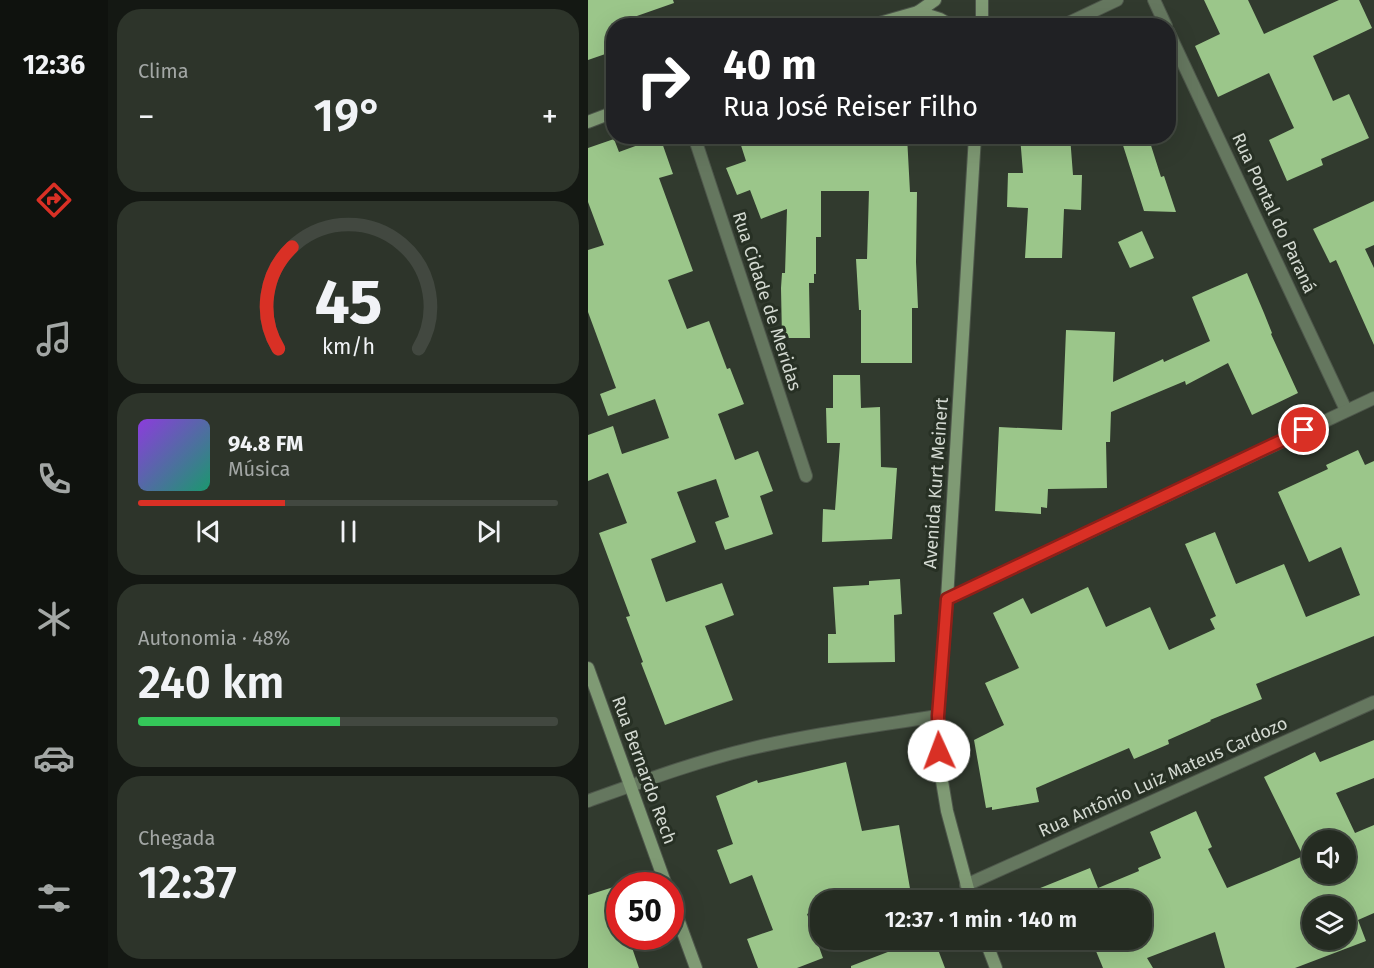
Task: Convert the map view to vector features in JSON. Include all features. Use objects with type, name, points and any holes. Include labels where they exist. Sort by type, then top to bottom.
[{"type":"main road","points":[[897,18],[918,12],[935,0]]},
{"type":"main road","points":[[981,18],[982,0]]},
{"type":"main road","points":[[918,12],[937,18]]},
{"type":"main road","points":[[588,122],[606,115]]},
{"type":"main road","name":"Avenida Kurt Meinert","points":[[968,890],[945,800],[940,769],[938,716],[975,144]]},
{"type":"main road","name":"Rua Bernardo Rech","points":[[588,668],[661,872]]},
{"type":"main road","points":[[684,935],[696,968]]},
{"type":"main road","points":[[989,950],[996,968]]},
{"type":"street","points":[[1079,18],[1117,0]]},
{"type":"street","points":[[1154,0],[1162,18]]},
{"type":"street","name":"Rua Pontal do Paraná","points":[[1176,48],[1346,410]]},
{"type":"street","name":"Rua Cidade de Meridas","points":[[697,144],[806,476]]},
{"type":"street","points":[[947,599],[1374,398]]},
{"type":"street","name":"Rua Antônio Luiz Mateus Cardozo","points":[[966,885],[1374,702]]},
{"type":"street","points":[[588,801],[695,764],[748,749],[938,716]]},
{"type":"building","points":[[588,0],[673,0],[674,3],[631,18],[606,18],[606,54],[588,60]]},
{"type":"building","points":[[1204,0],[1248,0],[1264,34],[1339,0],[1359,0],[1372,28],[1313,56],[1333,101],[1349,94],[1369,138],[1321,159],[1323,165],[1287,181],[1269,140],[1294,128],[1269,73],[1218,97],[1195,46],[1220,34]]},
{"type":"building","points":[[606,142],[606,144],[616,144],[619,152],[641,144],[662,144],[673,174],[659,178],[693,271],[668,280],[687,329],[709,321],[727,369],[730,368],[744,404],[718,414],[735,460],[758,451],[773,491],[760,496],[773,534],[725,550],[715,522],[729,517],[716,479],[677,492],[696,542],[651,559],[666,602],[722,583],[734,615],[705,626],[733,700],[665,725],[641,663],[643,662],[626,617],[630,616],[599,533],[627,523],[608,473],[588,481],[588,435],[613,426],[622,454],[669,438],[655,399],[608,416],[600,394],[616,388],[588,312],[588,250],[604,245],[588,202],[588,148]]},
{"type":"building","points":[[741,144],[907,144],[910,192],[917,192],[918,308],[912,308],[912,363],[861,363],[861,310],[859,310],[856,259],[867,259],[869,191],[821,191],[821,237],[816,237],[814,283],[809,283],[810,338],[782,338],[781,288],[782,273],[785,273],[787,209],[761,219],[750,190],[737,195],[726,168],[746,161]]},
{"type":"building","points":[[1021,144],[1071,144],[1073,175],[1082,175],[1081,210],[1064,209],[1062,258],[1025,258],[1028,208],[1007,207],[1008,173],[1023,173]]},
{"type":"building","points":[[1123,144],[1151,144],[1176,212],[1144,211]]},
{"type":"building","points":[[1374,201],[1374,245],[1365,249],[1374,268],[1374,345],[1336,260],[1330,263],[1313,229]]},
{"type":"building","points":[[1142,231],[1154,258],[1130,268],[1118,242]]},
{"type":"building","points":[[1247,273],[1298,393],[1252,415],[1228,363],[1186,385],[1185,381],[1111,412],[1110,442],[1106,442],[1107,488],[1048,489],[1047,508],[1041,507],[1041,514],[995,511],[999,427],[1062,430],[1066,330],[1115,332],[1113,382],[1210,341],[1192,297]]},
{"type":"building","points":[[833,375],[860,375],[861,408],[880,407],[881,467],[897,468],[892,539],[822,542],[823,509],[835,510],[840,443],[827,443],[826,408],[833,408]]},
{"type":"building","points":[[1358,450],[1365,465],[1374,461],[1374,636],[1256,684],[1262,699],[1168,740],[1169,744],[1134,759],[1129,748],[1036,788],[1039,802],[992,810],[992,807],[986,808],[974,740],[1004,725],[985,683],[1019,668],[993,613],[1023,598],[1031,614],[1088,587],[1106,627],[1150,607],[1169,650],[1215,629],[1210,619],[1216,616],[1185,544],[1215,532],[1236,584],[1284,564],[1306,617],[1360,595],[1341,547],[1309,562],[1278,492],[1328,469],[1326,465]]},
{"type":"building","points":[[900,579],[902,614],[894,615],[895,662],[828,663],[828,634],[836,634],[833,587],[869,585],[869,581]]},
{"type":"building","points":[[1374,740],[1374,778],[1336,793],[1354,830],[1302,830],[1302,854],[1264,777],[1315,752],[1320,762]]},
{"type":"building","points":[[846,762],[862,831],[899,825],[910,890],[810,890],[810,913],[807,914],[810,922],[810,950],[820,950],[823,958],[797,968],[758,968],[747,939],[773,930],[752,875],[730,884],[717,850],[733,844],[716,796],[757,780],[758,783]]},
{"type":"building","points":[[1196,811],[1212,847],[1208,849],[1227,888],[1302,856],[1302,884],[1356,884],[1356,833],[1374,825],[1374,913],[1358,920],[1366,941],[1356,945],[1356,896],[1302,896],[1302,950],[1342,950],[1295,968],[1225,968],[1215,932],[1147,958],[1153,968],[1103,968],[1096,950],[1152,950],[1152,890],[1035,890],[1090,868],[1098,888],[1139,871],[1138,868],[1161,858],[1150,832]]},
{"type":"building","points":[[606,889],[606,950],[633,950],[639,968],[588,968],[588,895]]},
{"type":"building","points":[[893,950],[938,950],[945,968],[851,968],[851,966]]},
{"type":"route","points":[[939,751],[938,716],[947,599],[1304,430]]}]
